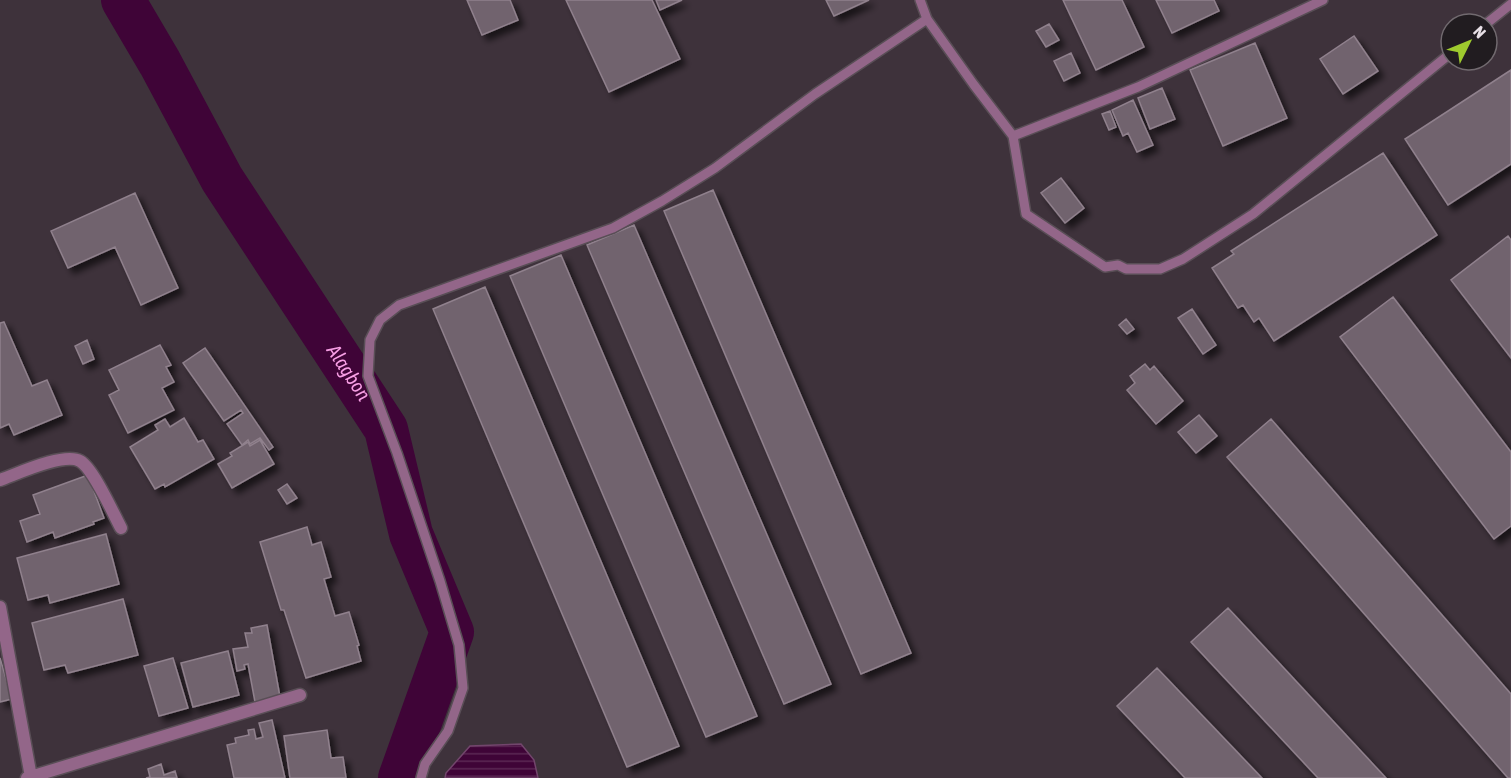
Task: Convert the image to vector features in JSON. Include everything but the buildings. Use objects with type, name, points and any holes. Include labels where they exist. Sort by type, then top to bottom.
[{"type":"street","points":[[0,480],[60,460],[78,460],[88,468],[121,528]]},
{"type":"street","points":[[0,607],[29,778],[300,695]]},
{"type":"lane","points":[[920,0],[927,19],[1013,136],[1026,214],[1105,267],[1118,265],[1126,269],[1160,269],[1183,259],[1253,214],[1439,63]]},
{"type":"lane","points":[[1013,136],[1138,87],[1323,0]]},
{"type":"lane","points":[[1499,14],[1511,4]]},
{"type":"lane","points":[[421,778],[425,764],[448,730],[463,688],[459,645],[440,581],[397,453],[368,376],[370,340],[380,320],[399,305],[613,228],[715,168],[815,94],[927,19]]},
{"type":"shaded area","points":[[521,744],[534,760],[538,778],[445,778],[446,773],[470,746]]},
{"type":"waterway","name":"Alagbon","points":[[123,0],[160,63],[222,179],[386,429],[411,534],[452,632],[400,778]]}]
